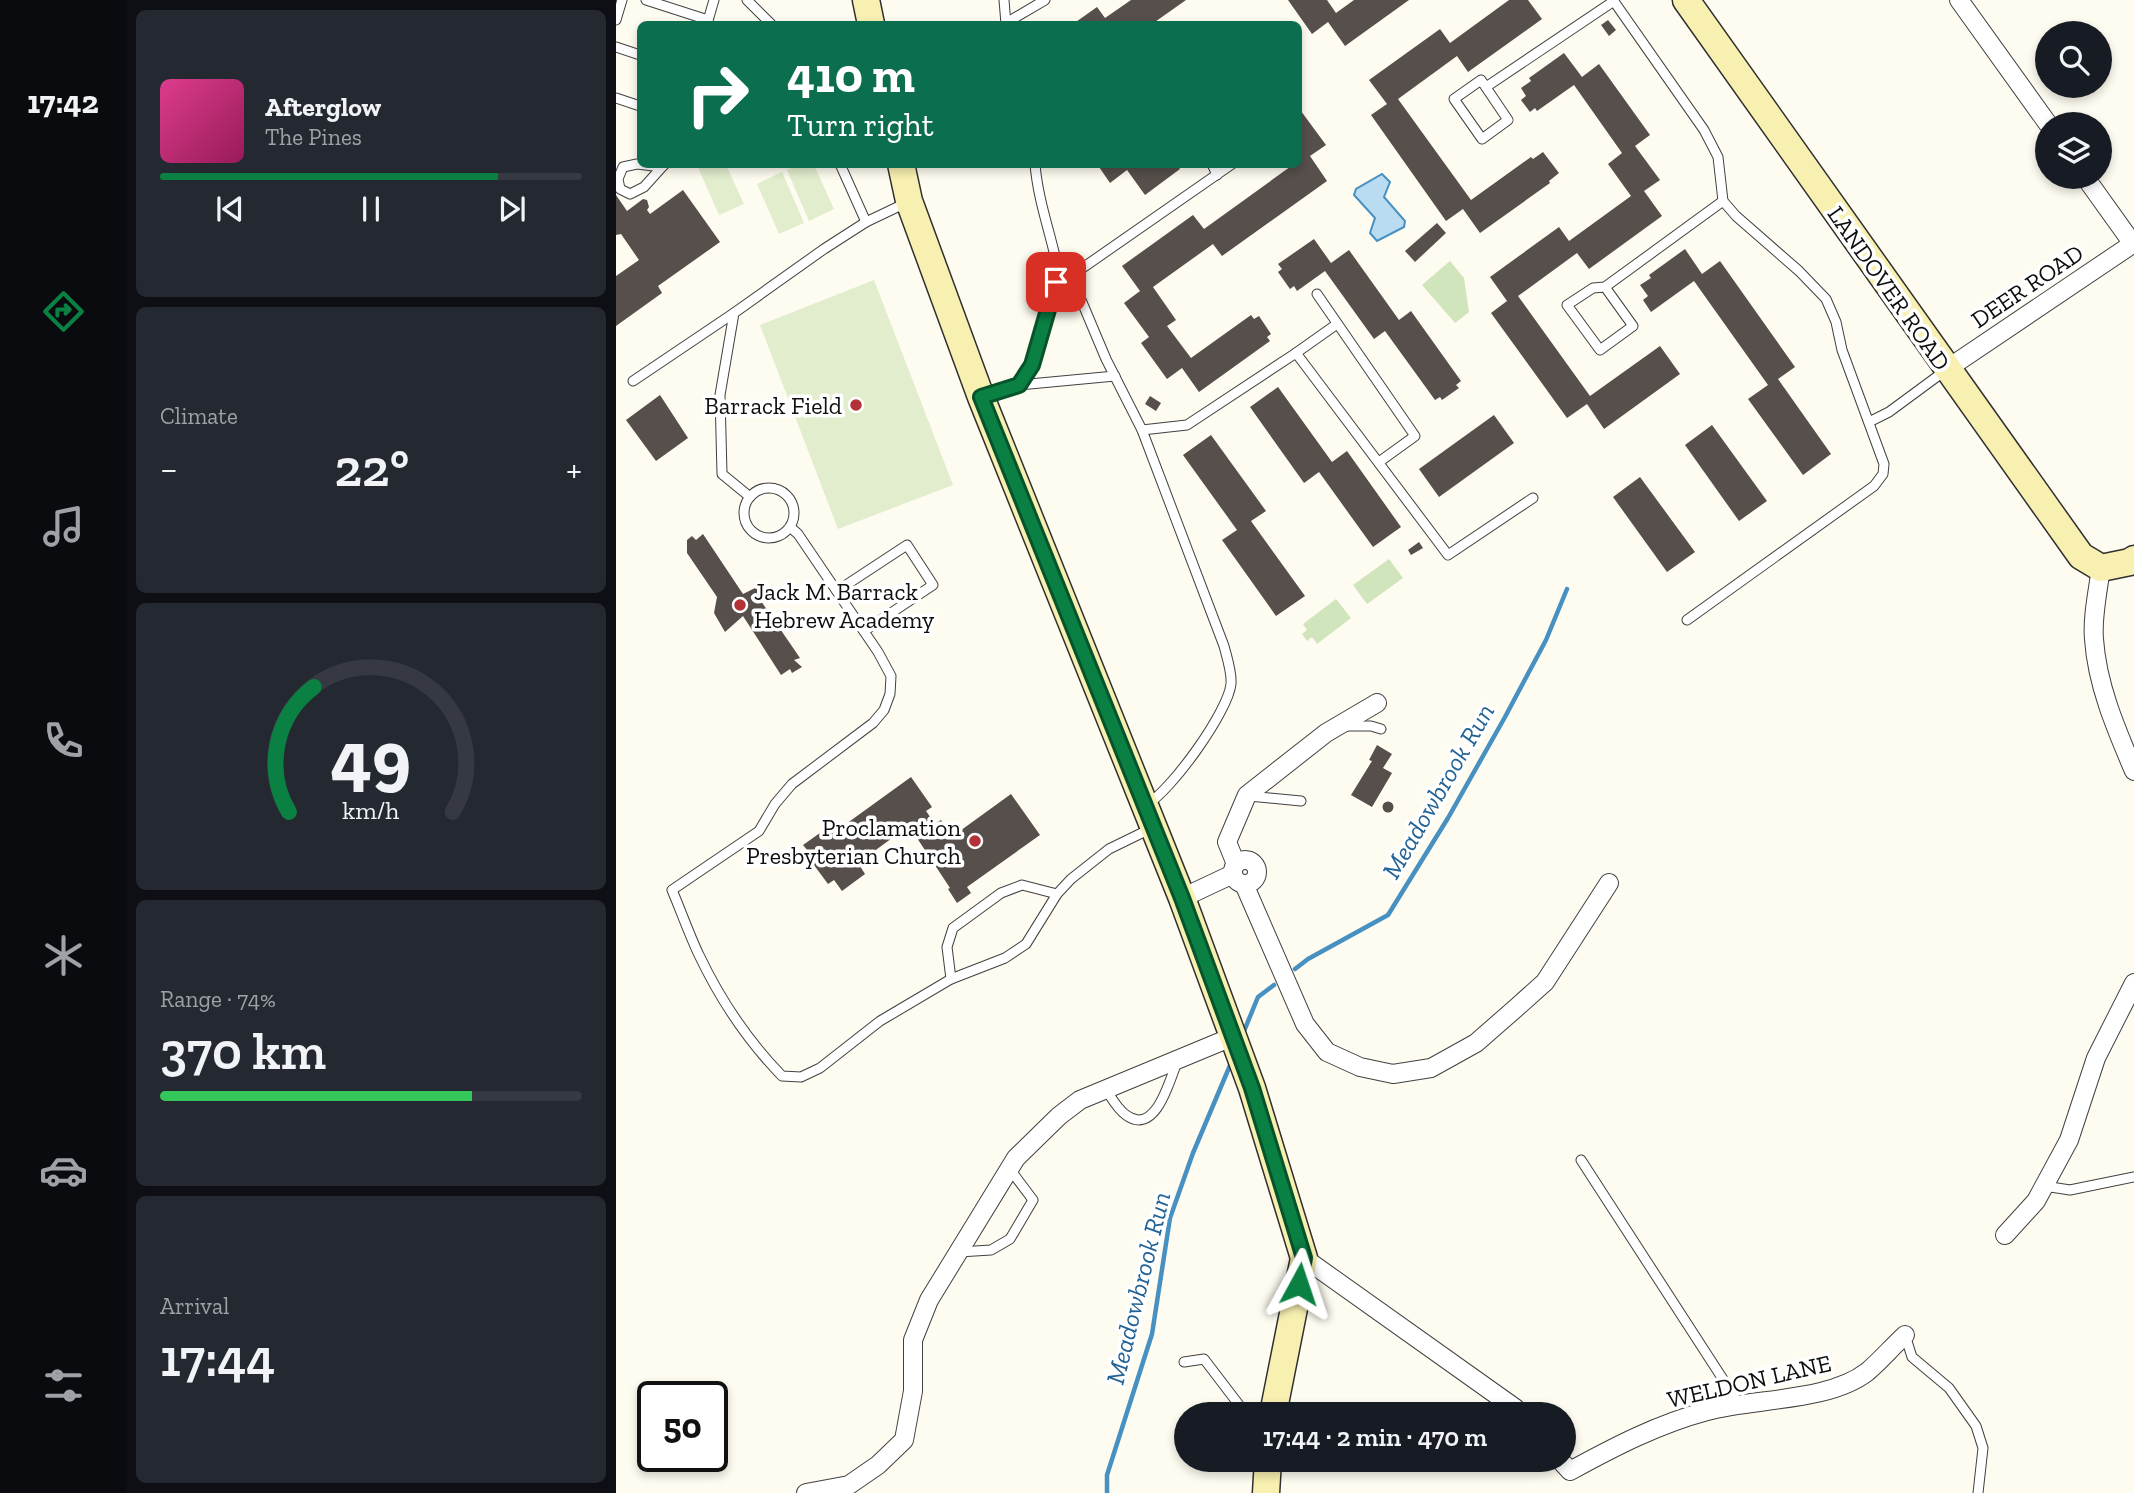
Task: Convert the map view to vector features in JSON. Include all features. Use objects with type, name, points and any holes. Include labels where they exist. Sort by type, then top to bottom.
[{"type":"main road","points":[[866,0],[870,21]]},
{"type":"main road","name":"LANDOVER ROAD","points":[[1686,0],[2081,556],[2101,568]]},
{"type":"main road","points":[[902,168],[909,201],[981,397],[1182,898],[1252,1088],[1304,1258],[1275,1402]]},
{"type":"main road","points":[[2101,568],[2134,559]]},
{"type":"main road","points":[[1266,1493],[1267,1472]]},
{"type":"street","points":[[1959,0],[2039,112]]},
{"type":"street","points":[[2094,189],[2133,244]]},
{"type":"street","name":"DEER ROAD","points":[[1947,369],[2133,244]]},
{"type":"street","points":[[2101,568],[2093,637],[2100,677],[2115,726],[2134,771]]},
{"type":"street","points":[[1377,703],[1335,727],[1247,795],[1227,842],[1238,874],[1305,1024],[1327,1052],[1360,1067],[1393,1074],[1431,1068],[1476,1043],[1545,982],[1609,883]]},
{"type":"street","points":[[1182,898],[1238,874]]},
{"type":"street","points":[[2005,1235],[2036,1201],[2068,1140],[2096,1058],[2134,983]]},
{"type":"street","points":[[806,1493],[849,1485],[878,1465],[904,1440],[912,1391],[913,1339],[929,1300],[1016,1158],[1059,1116],[1080,1100],[1178,1058],[1233,1040]]},
{"type":"street","points":[[1304,1258],[1507,1402]]},
{"type":"street","name":"WELDON LANE","points":[[1576,1468],[1637,1435],[1706,1411],[1814,1393],[1849,1382],[1866,1373],[1905,1335]]},
{"type":"lane","points":[[616,20],[622,0]]},
{"type":"lane","points":[[646,0],[704,21]]},
{"type":"lane","points":[[707,21],[714,0]]},
{"type":"lane","points":[[747,0],[768,21]]},
{"type":"lane","points":[[1004,0],[1006,21]]},
{"type":"lane","points":[[1011,21],[1045,0]]},
{"type":"lane","points":[[1486,87],[1613,1],[1709,139],[1718,156],[1723,201],[1826,299],[1836,322],[1842,350],[1884,464],[1883,474],[1874,486],[1687,620]]},
{"type":"lane","points":[[616,47],[637,54]]},
{"type":"lane","points":[[1481,80],[1486,87],[1508,120],[1482,139],[1454,99],[1481,80]]},
{"type":"lane","points":[[616,98],[637,105]]},
{"type":"lane","points":[[637,164],[623,167],[618,179],[620,189],[630,194],[644,187],[662,168]]},
{"type":"lane","points":[[842,168],[866,222]]},
{"type":"lane","points":[[1019,385],[1032,365],[1059,274],[1036,182],[1035,168]]},
{"type":"lane","points":[[1214,168],[1217,175]]},
{"type":"lane","points":[[1059,274],[1071,276],[1227,168]]},
{"type":"lane","points":[[633,382],[824,249],[866,222],[909,201]]},
{"type":"lane","points":[[1605,287],[1633,326],[1600,350],[1567,305],[1593,288],[1605,287],[1723,201]]},
{"type":"lane","points":[[790,527],[798,534],[878,652],[891,676],[890,694],[884,710],[873,723],[792,784],[775,804],[759,831],[673,890],[699,955],[729,1008],[761,1054],[782,1076],[801,1077],[820,1068],[880,1021],[951,979],[1005,958],[1026,944],[1058,894],[1072,878],[1149,817],[1153,801],[1168,787],[1216,722],[1228,700],[1231,682],[1224,646],[1142,430],[1071,276]]},
{"type":"lane","points":[[1317,294],[1415,436],[1379,462]]},
{"type":"lane","points":[[734,313],[720,395],[722,474],[750,497]]},
{"type":"lane","points":[[1142,430],[1187,425],[1337,324]]},
{"type":"lane","points":[[1296,353],[1448,555],[1533,498]]},
{"type":"lane","points":[[1869,422],[1889,412],[1947,369]]},
{"type":"lane","points":[[981,397],[1019,385],[1115,376]]},
{"type":"lane","points":[[764,488],[780,491],[792,503],[794,511],[790,527],[778,537],[769,539],[754,534],[744,520],[745,504],[750,497],[764,488]]},
{"type":"lane","points":[[838,591],[907,545],[933,585],[864,631]]},
{"type":"lane","points":[[1335,727],[1360,725],[1381,729]]},
{"type":"lane","points":[[1247,795],[1301,801]]},
{"type":"lane","points":[[951,979],[947,947],[953,928],[1001,893],[1022,885],[1058,894]]},
{"type":"lane","points":[[1105,1088],[1127,1116],[1134,1119],[1148,1117],[1159,1107],[1178,1058]]},
{"type":"lane","points":[[1581,1160],[1740,1404]]},
{"type":"lane","points":[[960,1252],[991,1250],[1010,1239],[1033,1200],[1009,1168]]},
{"type":"lane","points":[[2044,1186],[2070,1190],[2134,1177]]},
{"type":"lane","points":[[1905,1335],[1912,1357],[1949,1388],[1976,1426],[1983,1448],[1978,1493]]},
{"type":"lane","points":[[1184,1362],[1204,1359],[1237,1402]]},
{"type":"green space","points":[[698,168],[727,168],[744,204],[719,215]]},
{"type":"green space","points":[[815,168],[834,209],[809,221],[787,170]]},
{"type":"green space","points":[[782,172],[804,223],[779,234],[757,184]]},
{"type":"green space","points":[[1450,261],[1464,278],[1469,312],[1455,323],[1422,285]]},
{"type":"green space","name":"Barrack Field","points":[[874,280],[953,485],[838,529],[760,325]]},
{"type":"green space","points":[[1389,559],[1403,578],[1367,604],[1353,585]]},
{"type":"green space","points":[[1336,599],[1351,618],[1317,644],[1312,637],[1307,641],[1302,634],[1307,630],[1303,624]]},
{"type":"water","points":[[1382,174],[1390,182],[1384,197],[1405,221],[1404,227],[1377,241],[1370,233],[1375,218],[1354,195],[1356,189]]},
{"type":"building","points":[[1131,0],[1186,0],[1156,21],[1077,21],[1097,7],[1105,18]]},
{"type":"building","points":[[1288,0],[1327,0],[1336,13],[1354,0],[1409,0],[1345,46],[1328,22],[1312,34]]},
{"type":"building","points":[[1509,0],[1528,0],[1542,19],[1468,72],[1457,56],[1398,99],[1471,200],[1531,157],[1533,159],[1543,152],[1559,173],[1550,183],[1480,233],[1463,209],[1446,221],[1371,115],[1387,104],[1369,80],[1440,29],[1450,43]]},
{"type":"building","points":[[1608,20],[1616,30],[1609,36],[1601,25]]},
{"type":"building","points":[[1564,53],[1582,77],[1599,64],[1650,135],[1635,146],[1660,180],[1644,191],[1662,216],[1589,269],[1577,253],[1518,296],[1590,396],[1660,346],[1680,374],[1604,429],[1587,404],[1567,418],[1491,313],[1507,301],[1490,277],[1559,227],[1569,241],[1631,196],[1608,164],[1622,153],[1574,85],[1537,111],[1535,108],[1530,112],[1521,100],[1526,96],[1521,88],[1531,81],[1529,78]]},
{"type":"building","points":[[1302,112],[1326,145],[1310,156],[1327,181],[1222,256],[1213,244],[1153,287],[1176,320],[1167,326],[1191,358],[1251,315],[1254,319],[1259,316],[1271,334],[1267,337],[1270,341],[1199,392],[1182,368],[1167,379],[1141,343],[1149,337],[1124,303],[1140,291],[1122,266],[1193,215],[1204,229],[1288,168],[1302,168]]},
{"type":"building","points":[[1100,168],[1180,169],[1145,195],[1127,170],[1110,183]]},
{"type":"building","points":[[683,190],[720,242],[658,286],[662,293],[616,326],[616,276],[639,260],[621,234],[616,235],[616,195],[627,211],[643,199],[647,200],[650,214]]},
{"type":"building","points":[[1437,223],[1446,233],[1415,262],[1405,251]]},
{"type":"building","points":[[1314,239],[1331,263],[1349,250],[1399,320],[1411,311],[1461,381],[1456,385],[1459,388],[1442,400],[1440,397],[1435,400],[1385,331],[1374,339],[1325,271],[1297,291],[1294,286],[1290,289],[1278,272],[1282,269],[1278,264]]},
{"type":"building","points":[[1685,249],[1702,274],[1720,261],[1795,367],[1778,379],[1831,454],[1803,475],[1748,399],[1768,385],[1694,281],[1651,312],[1643,300],[1648,296],[1640,285],[1651,278],[1649,275]]},
{"type":"building","points":[[1278,387],[1332,462],[1347,451],[1401,527],[1373,547],[1319,472],[1304,483],[1250,407]]},
{"type":"building","points":[[660,395],[688,438],[656,461],[626,420]]},
{"type":"building","points":[[1150,396],[1161,403],[1156,411],[1145,404]]},
{"type":"building","points":[[1494,415],[1514,443],[1439,497],[1419,469]]},
{"type":"building","points":[[1712,425],[1767,501],[1739,521],[1685,445]]},
{"type":"building","points":[[1211,435],[1266,511],[1251,521],[1305,596],[1276,616],[1222,540],[1237,530],[1183,455]]},
{"type":"building","points":[[1640,477],[1695,552],[1667,572],[1613,497]]},
{"type":"building","name":"Jack M. Barrack Hebrew Academy","points":[[703,534],[743,594],[757,587],[764,596],[761,601],[800,658],[794,660],[802,667],[792,673],[790,669],[781,675],[743,616],[725,632],[714,613],[717,597],[687,553],[687,540],[692,536],[696,540]]},
{"type":"building","points":[[1419,542],[1423,548],[1411,555],[1408,550]]},
{"type":"building","points":[[1377,745],[1392,754],[1383,768],[1392,773],[1372,807],[1351,795],[1372,761],[1369,760]]},
{"type":"building","name":"Proclamation Presbyterian Church","points":[[911,777],[932,807],[926,811],[935,824],[941,820],[953,836],[1011,794],[1040,835],[967,887],[971,893],[957,903],[915,835],[920,831],[914,822],[858,863],[865,874],[842,891],[834,880],[828,884],[805,853],[808,851],[803,845],[834,823],[839,829]]},
{"type":"building","points":[[1388,801],[1394,807],[1388,813],[1382,807]]},
{"type":"waterway","name":"Meadowbrook Run","points":[[1295,969],[1308,959],[1388,915],[1448,818],[1505,717],[1546,640],[1567,589]]},
{"type":"waterway","name":"Meadowbrook Run","points":[[1242,1036],[1258,997],[1274,985]]},
{"type":"waterway","name":"Meadowbrook Run","points":[[1107,1493],[1107,1475],[1152,1334],[1170,1218],[1193,1153],[1231,1063]]},
{"type":"place","name":"Barrack Field","points":[[856,405]]},
{"type":"place","name":"Jack M. Barrack Hebrew Academy","points":[[740,605]]},
{"type":"place","name":"Proclamation Presbyterian Church","points":[[975,841]]},
{"type":"route","points":[[1056,282],[1032,365],[1019,385],[981,397],[1182,898],[1252,1088],[1304,1258],[1299,1284]]}]
